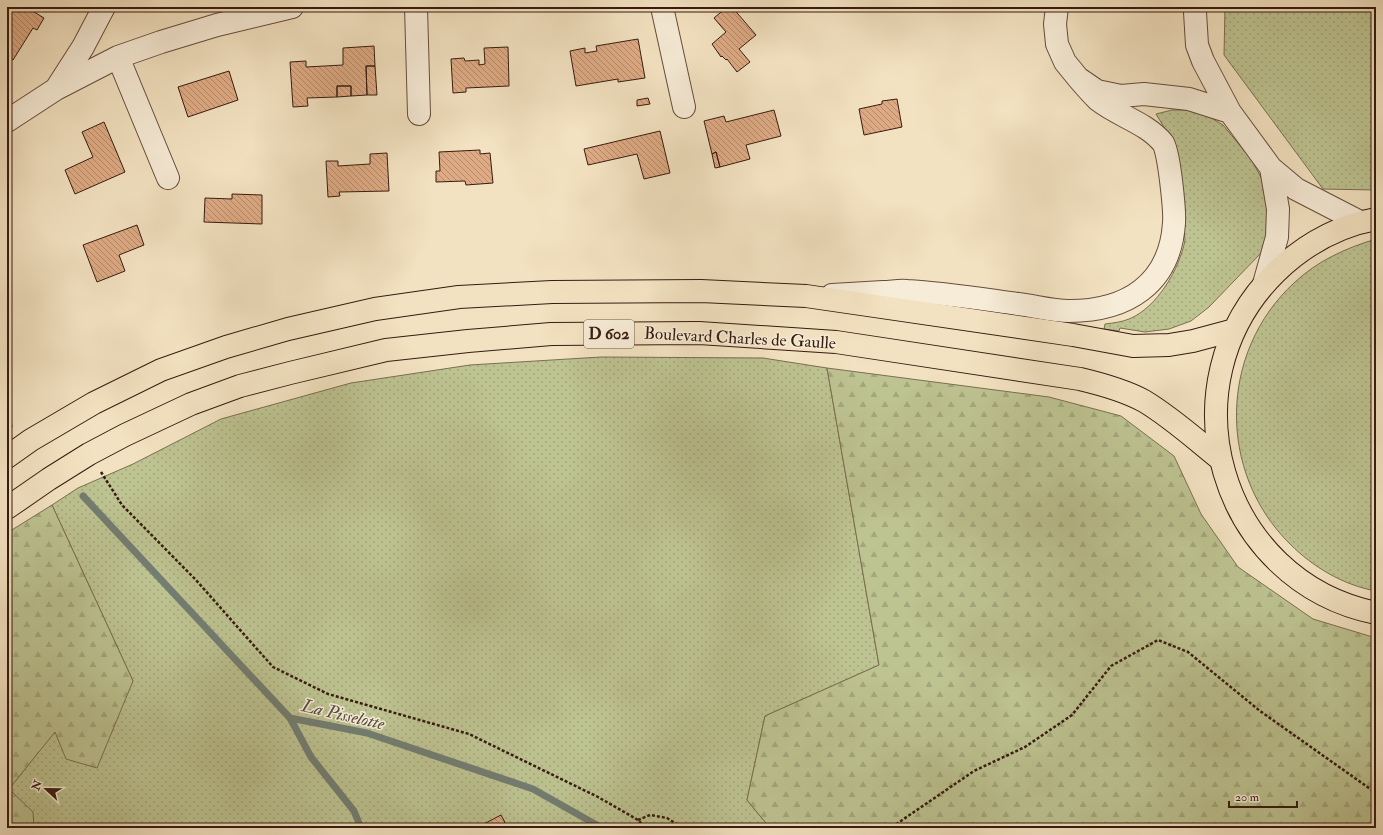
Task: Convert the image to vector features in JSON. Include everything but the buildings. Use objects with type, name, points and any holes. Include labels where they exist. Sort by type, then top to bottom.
[{"type":"main road","points":[[1368,220],[1324,236],[1292,257],[1264,284],[1248,306],[1234,330],[1225,354],[1219,380],[1216,406],[1216,433],[1220,459],[1229,488],[1242,516],[1260,542],[1281,565],[1306,584],[1333,599],[1362,610],[1376,613]]},
{"type":"main road","points":[[7,457],[31,440],[94,403],[161,370],[226,347],[274,333],[375,309],[459,298],[552,292],[701,291],[806,296],[1073,335],[1133,346],[1175,344],[1193,341],[1234,330]]},
{"type":"main road","name":"Boulevard Charles de Gaulle","points":[[7,508],[89,454],[125,435],[191,404],[240,386],[386,350],[551,334],[700,333],[836,342],[1080,379],[1111,387],[1143,400],[1165,415],[1220,459]]},
{"type":"street","points":[[56,89],[83,47],[104,7]]},
{"type":"street","points":[[7,121],[56,89],[118,57],[217,25],[292,7]]},
{"type":"street","points":[[416,7],[419,114]]},
{"type":"street","points":[[662,7],[684,107]]},
{"type":"street","points":[[806,296],[906,291],[1068,311],[1092,310],[1115,305],[1136,295],[1153,281],[1168,253],[1173,236],[1175,219],[1165,144],[1155,134],[1098,100],[1065,62],[1057,44],[1055,24],[1057,7]]},
{"type":"street","points":[[1196,14],[1197,45],[1203,60],[1230,112],[1271,168],[1296,189],[1368,220]]},
{"type":"street","points":[[118,57],[168,178]]},
{"type":"street","points":[[1078,78],[1097,90],[1120,96],[1144,94],[1188,100],[1230,112]]},
{"type":"street","points":[[1264,284],[1276,237],[1278,209],[1271,168]]},
{"type":"path","points":[[89,454],[122,505],[195,579],[273,667],[328,694],[469,734],[598,797],[638,820],[646,828]]},
{"type":"path","points":[[887,828],[892,827],[974,772],[1025,747],[1072,715],[1111,666],[1158,640],[1188,652],[1260,711],[1376,793]]},
{"type":"path","points":[[638,820],[650,815],[667,818],[683,828]]},
{"type":"green space","points":[[1225,7],[1376,7],[1376,190],[1323,189],[1224,55]]},
{"type":"green space","points":[[1172,110],[1187,110],[1208,116],[1223,125],[1251,159],[1263,181],[1270,228],[1261,253],[1209,307],[1191,321],[1169,329],[1145,332],[1120,328],[1119,331],[1104,329],[1105,324],[1120,322],[1139,314],[1158,297],[1166,286],[1178,263],[1182,251],[1185,240],[1177,165],[1170,137],[1156,114]]},
{"type":"green space","points":[[1376,239],[1376,591],[1340,580],[1308,560],[1290,544],[1266,515],[1249,483],[1239,448],[1236,412],[1241,377],[1251,343],[1269,311],[1294,283],[1312,268],[1343,251]]},
{"type":"green space","points":[[601,357],[763,358],[827,368],[879,665],[765,716],[747,800],[770,828],[34,828],[32,812],[9,789],[55,731],[133,681],[52,505],[78,488],[133,464],[221,419],[351,383],[470,365]]},
{"type":"green space","points":[[827,368],[1049,397],[1121,416],[1174,456],[1201,514],[1238,567],[1313,619],[1376,638],[1376,828],[770,828],[747,800],[765,716],[879,665]]},
{"type":"green space","points":[[52,505],[133,681],[97,768],[66,759],[55,732],[9,789],[33,812],[34,828],[7,828],[7,533]]},
{"type":"waterway","name":"La Pisselotte","points":[[83,496],[290,718],[311,757],[354,811],[361,828]]},
{"type":"waterway","name":"La Pisselotte","points":[[290,718],[367,733],[533,789],[602,828]]}]
